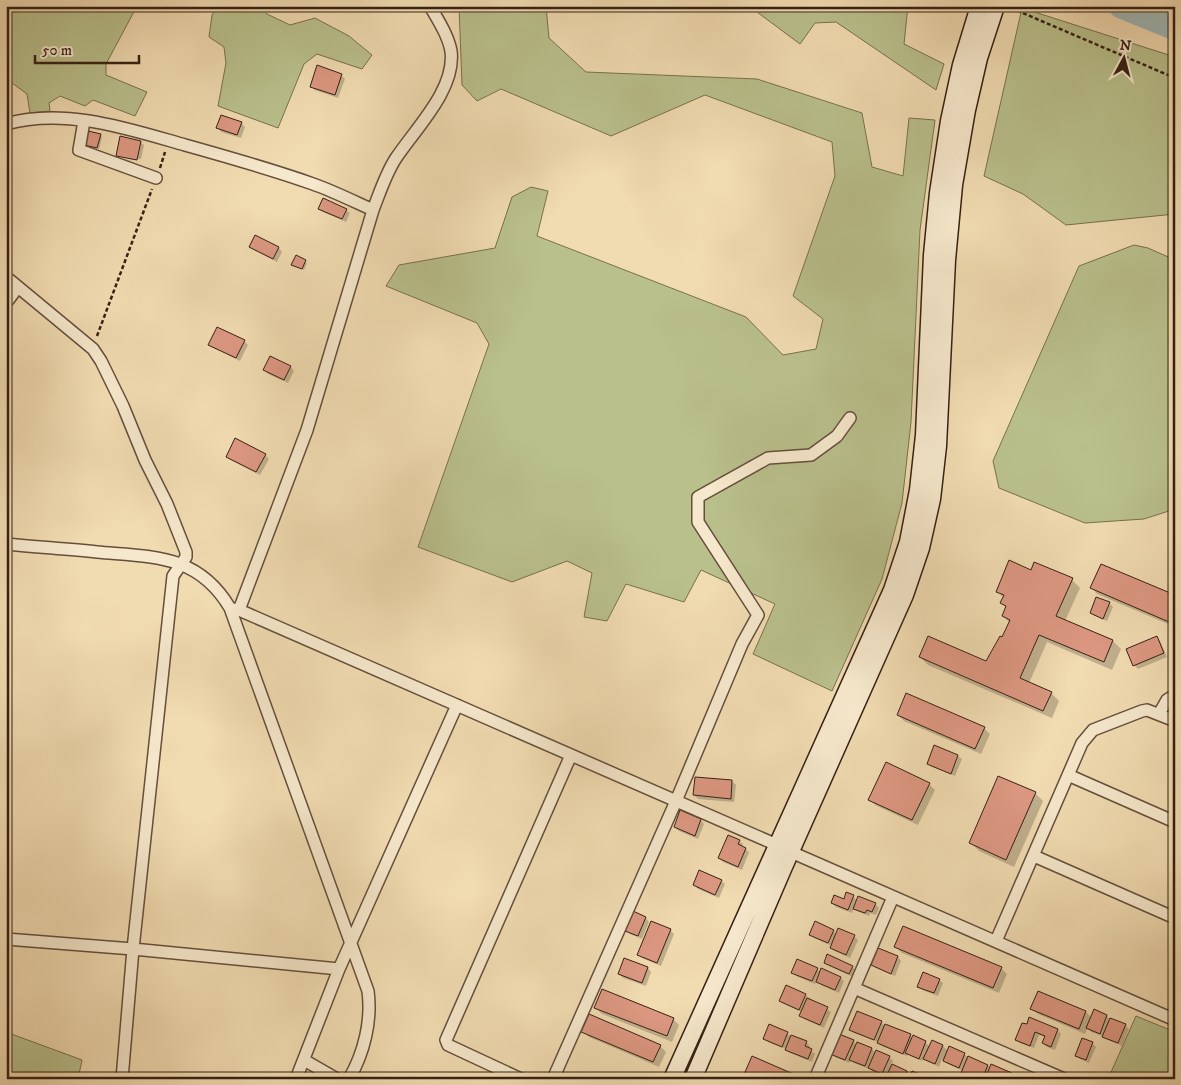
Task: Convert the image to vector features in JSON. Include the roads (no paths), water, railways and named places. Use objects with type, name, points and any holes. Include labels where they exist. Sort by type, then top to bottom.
[{"type":"street","points":[[235,609],[307,430],[373,210],[387,174],[396,158],[431,111],[446,82],[451,51],[446,35],[430,6]]},
{"type":"street","points":[[693,1079],[784,848],[892,590],[908,542],[918,490],[924,435],[932,255],[938,193],[949,121],[961,65],[979,6]]},
{"type":"street","points":[[672,1079],[905,595],[921,548],[932,499],[938,446],[947,260],[954,185],[967,110],[979,58],[996,6]]},
{"type":"street","points":[[6,124],[17,120],[62,117],[140,132],[315,185],[373,210]]},
{"type":"street","points":[[84,121],[79,150],[156,178]]},
{"type":"street","points":[[6,277],[93,348],[123,406],[145,460],[167,504],[186,552],[182,564],[173,576],[133,949],[122,1079]]},
{"type":"street","points":[[6,303],[18,287]]},
{"type":"street","points":[[554,1079],[676,801],[742,644],[758,615],[698,522],[698,497],[768,458],[811,455],[837,436],[850,418]]},
{"type":"street","points":[[6,544],[164,558],[195,570],[213,584],[235,609],[368,991],[369,1004],[365,1038],[349,1079]]},
{"type":"street","points":[[235,609],[1175,1020]]},
{"type":"street","points":[[1160,714],[1167,700],[1175,695]]},
{"type":"street","points":[[296,1079],[351,942],[457,705]]},
{"type":"street","points":[[996,941],[1082,743],[1092,730],[1147,710],[1175,721]]},
{"type":"street","points":[[521,1079],[448,1045],[446,1040],[571,755]]},
{"type":"street","points":[[1068,775],[1175,822]]},
{"type":"street","points":[[1034,856],[1175,918]]},
{"type":"street","points":[[820,1077],[854,988],[893,897]]},
{"type":"street","points":[[6,939],[340,968]]},
{"type":"street","points":[[854,988],[1064,1079]]},
{"type":"street","points":[[304,1060],[337,1079]]},
{"type":"waterway","points":[[1121,6],[1175,28]]}]
